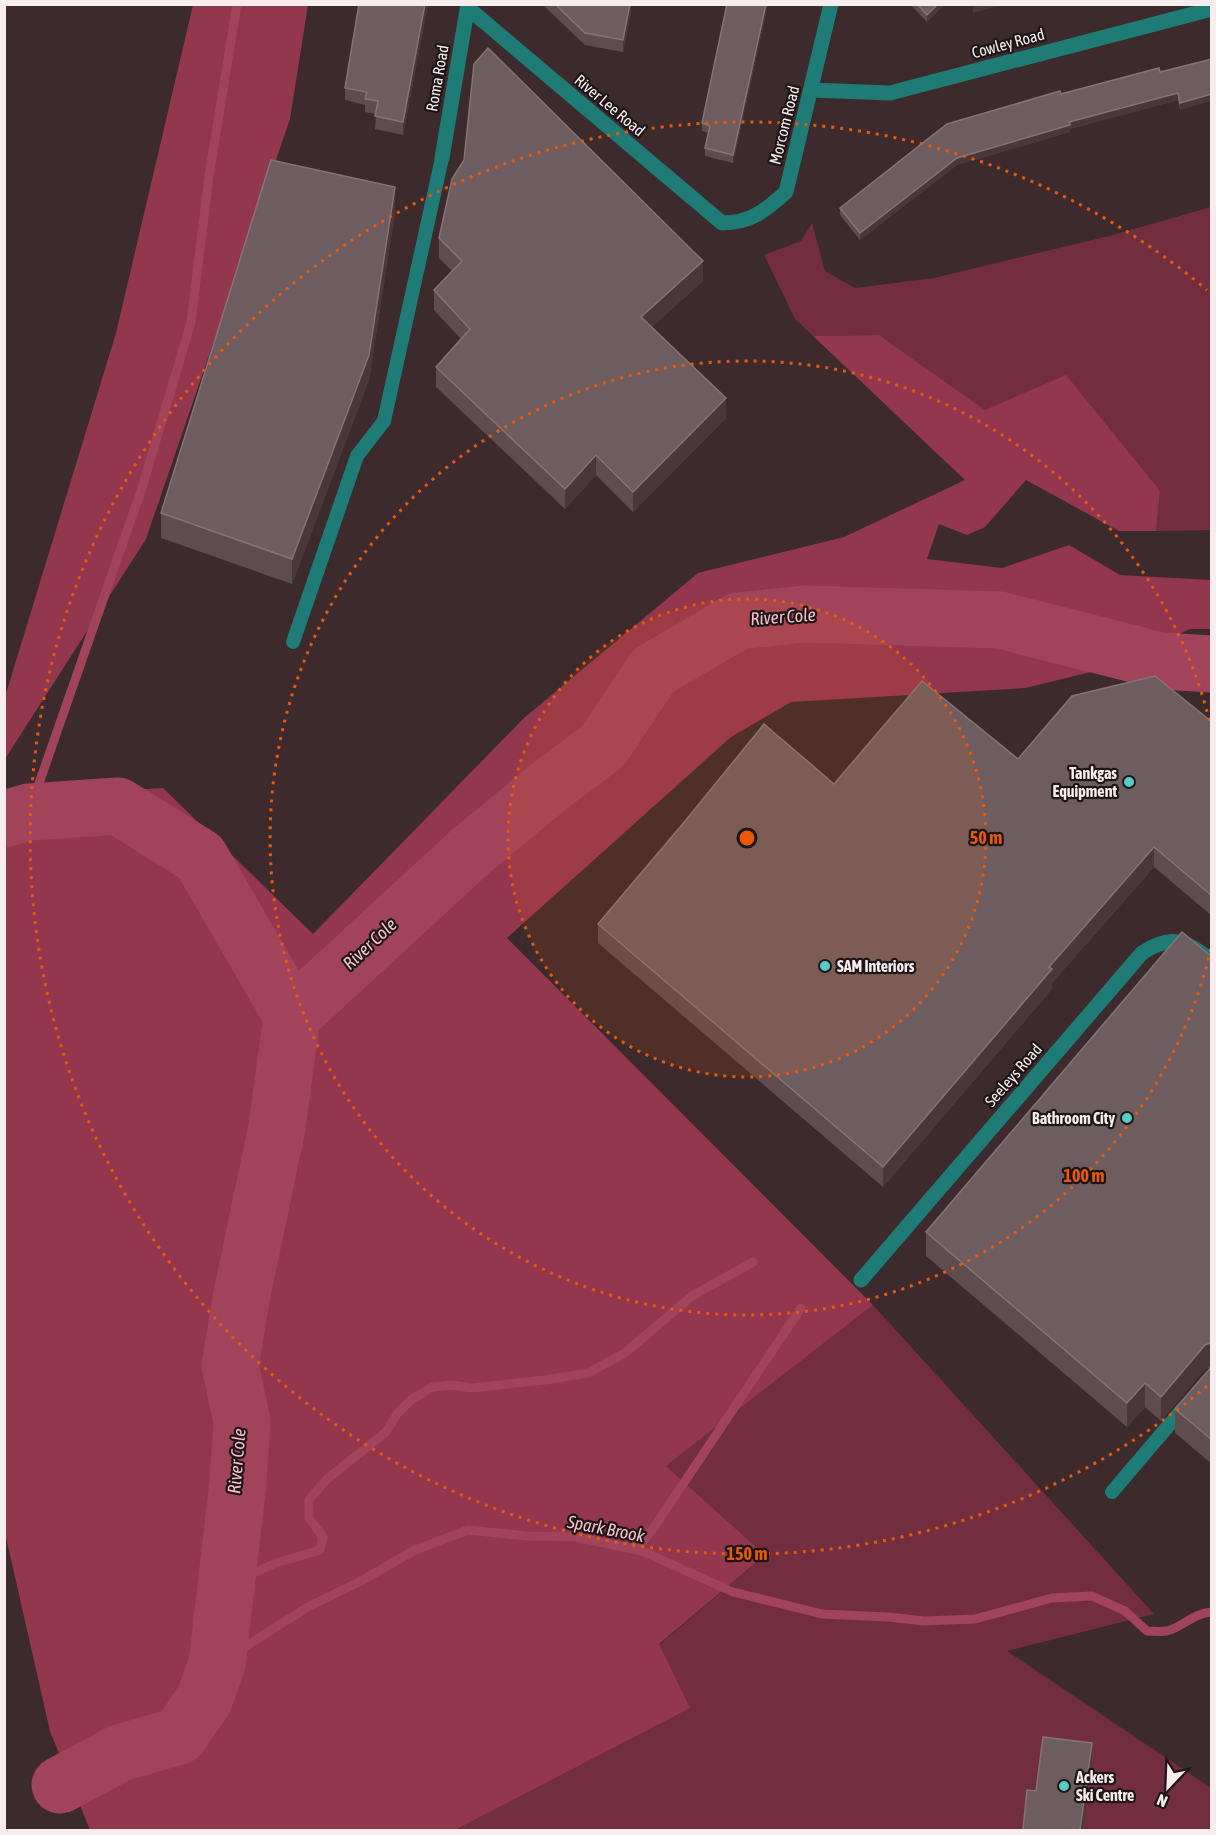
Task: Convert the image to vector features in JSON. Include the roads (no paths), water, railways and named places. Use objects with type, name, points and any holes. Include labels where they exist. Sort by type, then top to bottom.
[{"type":"street","name":"Morcom Road","points":[[731,223],[763,213],[786,192],[831,4]]},
{"type":"street","name":"Roma Road","points":[[442,158],[468,6]]},
{"type":"street","name":"River Lee Road","points":[[468,6],[722,223],[731,223]]},
{"type":"street","name":"Cowley Road","points":[[811,90],[890,93],[1212,9]]},
{"type":"street","name":"Seeleys Road","points":[[861,1280],[1142,953],[1157,944],[1170,940],[1199,951],[1212,961]]},
{"type":"lane","points":[[293,642],[357,456],[384,421],[442,158]]},
{"type":"lane","points":[[1112,1492],[1196,1393]]},
{"type":"waterway","points":[[29,812],[142,488],[191,322],[209,176],[237,4]]},
{"type":"waterway","name":"River Cole","points":[[60,1785],[120,1753],[179,1736],[204,1700],[217,1664],[238,1483],[242,1421],[230,1366],[242,1294],[277,1127],[292,1016],[471,851],[551,785],[603,746],[653,671],[738,621],[805,614],[1000,620],[1161,661],[1212,664]]},
{"type":"waterway","points":[[4,819],[29,812],[118,806],[200,857],[292,1016]]},
{"type":"waterway","points":[[225,1595],[247,1576],[276,1563],[320,1550],[323,1537],[309,1518],[309,1500],[327,1479],[386,1432],[397,1414],[412,1399],[433,1387],[452,1385],[472,1388],[588,1373],[625,1353],[692,1296],[753,1262]]},
{"type":"waterway","points":[[631,1549],[645,1539],[655,1526],[801,1308]]},
{"type":"waterway","name":"Spark Brook","points":[[217,1664],[308,1607],[361,1581],[413,1551],[468,1530],[526,1536],[576,1537],[642,1551],[733,1592],[822,1614],[924,1621],[975,1619],[1052,1598],[1092,1596],[1125,1611],[1147,1631],[1167,1631],[1199,1615],[1212,1612]]},
{"type":"place","name":"Tankgas Equipment","points":[[1129,782]]},
{"type":"place","name":"SAM Interiors","points":[[825,966]]},
{"type":"place","name":"Bathroom City","points":[[1127,1118]]},
{"type":"place","name":"Ackers Ski Centre","points":[[1064,1786]]}]
